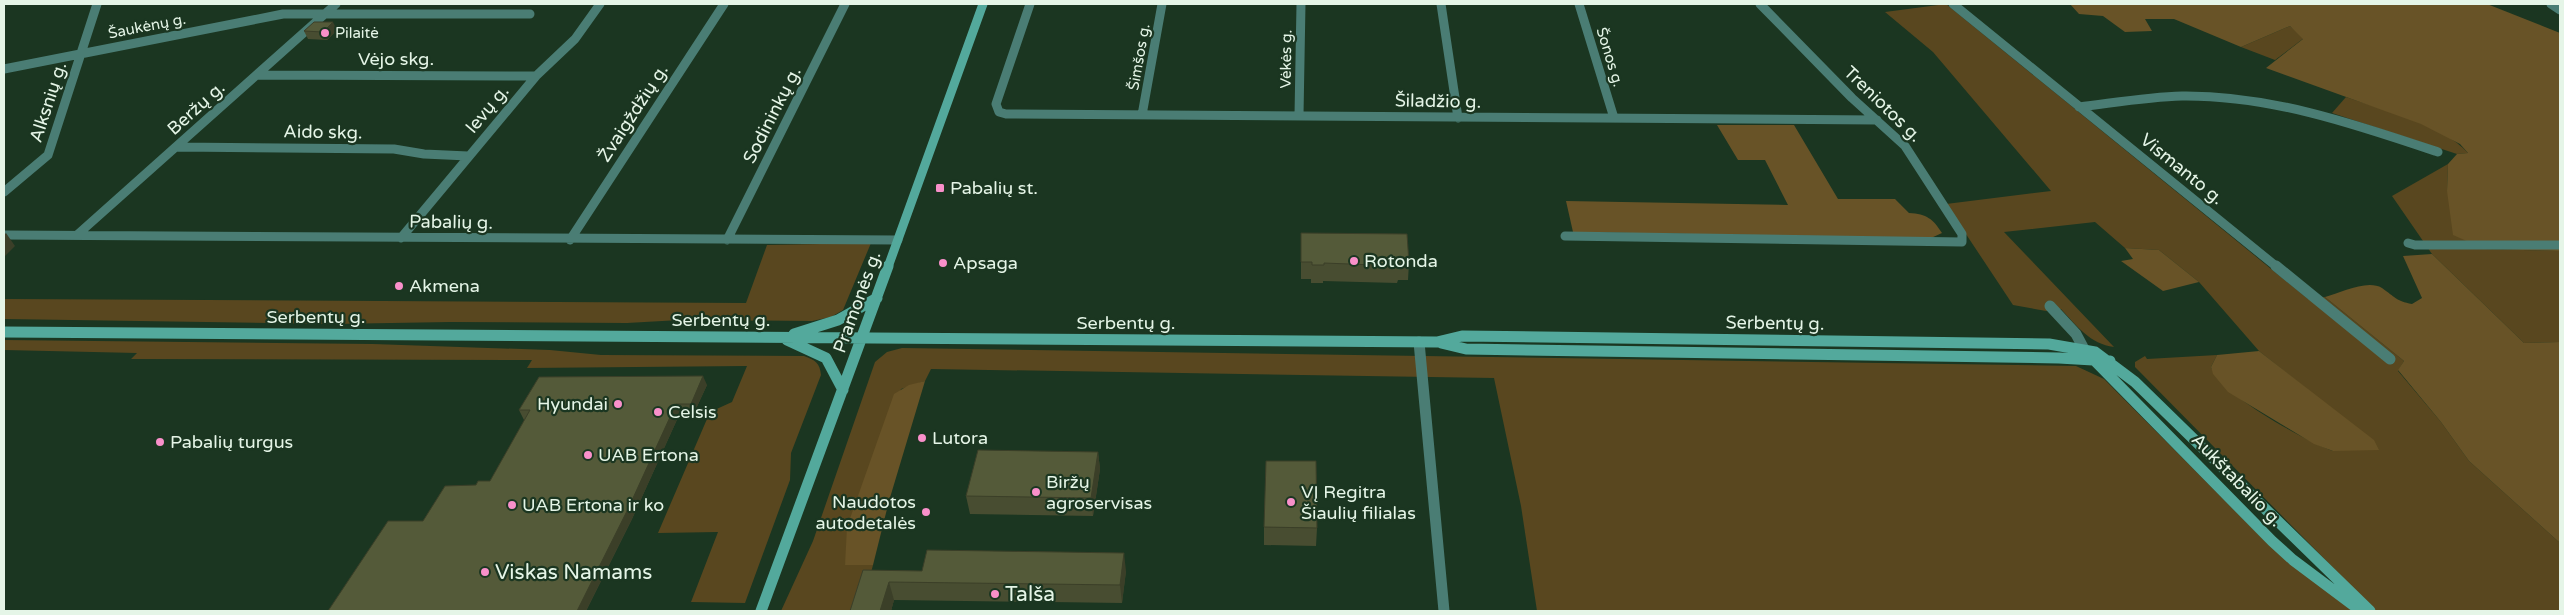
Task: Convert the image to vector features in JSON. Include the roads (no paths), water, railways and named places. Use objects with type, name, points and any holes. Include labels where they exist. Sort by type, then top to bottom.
[{"type":"main road","name":"Pramonės g.","points":[[761,611],[983,4]]},
{"type":"main road","points":[[781,338],[838,320],[877,298]]},
{"type":"main road","name":"Serbentų g.","points":[[4,332],[1419,342],[1437,342],[1462,336],[2049,344],[2096,352],[2110,362]]},
{"type":"main road","points":[[781,338],[826,358],[843,390]]},
{"type":"main road","name":"Serbentų g.","points":[[1437,342],[1466,350],[2059,358],[2110,362]]},
{"type":"main road","name":"Aukštabalio g.","points":[[2084,349],[2272,541],[2293,560],[2361,611]]},
{"type":"main road","name":"Aukštabalio g.","points":[[2110,362],[2135,382],[2370,611]]},
{"type":"street","name":"Alksnių g.","points":[[4,192],[48,155],[97,4]]},
{"type":"street","name":"Beržų g.","points":[[77,235],[336,4]]},
{"type":"street","name":"Ievų g.","points":[[401,238],[536,76],[575,39],[600,4]]},
{"type":"street","name":"Žvaigždžių g.","points":[[570,240],[724,4]]},
{"type":"street","name":"Sodininkų g.","points":[[727,240],[845,4]]},
{"type":"street","name":"Šiladžio g.","points":[[1030,4],[996,104],[999,112],[1458,118],[1877,120]]},
{"type":"street","name":"Šimšos g.","points":[[1142,115],[1162,4]]},
{"type":"street","name":"Vėkės g.","points":[[1299,115],[1301,4]]},
{"type":"street","points":[[1440,4],[1458,118]]},
{"type":"street","name":"Šonos g.","points":[[1579,4],[1614,118]]},
{"type":"street","name":"Treniotos g.","points":[[1565,236],[1962,242],[1962,234],[1909,150],[1760,4]]},
{"type":"street","name":"Vismanto g.","points":[[1953,4],[2390,359]]},
{"type":"street","points":[[2551,4],[2560,10]]},
{"type":"street","name":"Šaukėnų g.","points":[[4,69],[283,14],[530,14]]},
{"type":"street","name":"Vėjo skg.","points":[[256,75],[536,76]]},
{"type":"street","points":[[2079,107],[2182,96],[2243,100],[2306,111],[2357,125],[2438,152]]},
{"type":"street","name":"Aido skg.","points":[[177,147],[394,149],[424,154],[468,156]]},
{"type":"street","name":"Pabalių g.","points":[[4,235],[570,240],[898,240]]},
{"type":"street","points":[[2408,243],[2415,246],[2560,245]]},
{"type":"street","points":[[2050,306],[2076,334],[2084,349]]},
{"type":"street","points":[[1419,342],[1444,611]]},
{"type":"place","name":"Pilaitė","points":[[325,33]]},
{"type":"place","name":"Pabalių st.","points":[[940,188]]},
{"type":"place","name":"Rotonda","points":[[1354,261]]},
{"type":"place","name":"Apsaga","points":[[943,263]]},
{"type":"place","name":"Akmena","points":[[399,286]]},
{"type":"place","name":"Hyundai","points":[[618,404]]},
{"type":"place","name":"Celsis","points":[[658,412]]},
{"type":"place","name":"Lutora","points":[[922,438]]},
{"type":"place","name":"Pabalių turgus","points":[[160,442]]},
{"type":"place","name":"UAB Ertona","points":[[588,455]]},
{"type":"place","name":"Biržų agroservisas","points":[[1036,492]]},
{"type":"place","name":"VĮ Regitra Šiaulių filialas","points":[[1291,502]]},
{"type":"place","name":"UAB Ertona ir ko","points":[[512,505]]},
{"type":"place","name":"Naudotos autodetalės","points":[[926,512]]},
{"type":"place","name":"Viskas Namams","points":[[485,572]]},
{"type":"place","name":"Talša","points":[[995,594]]}]
